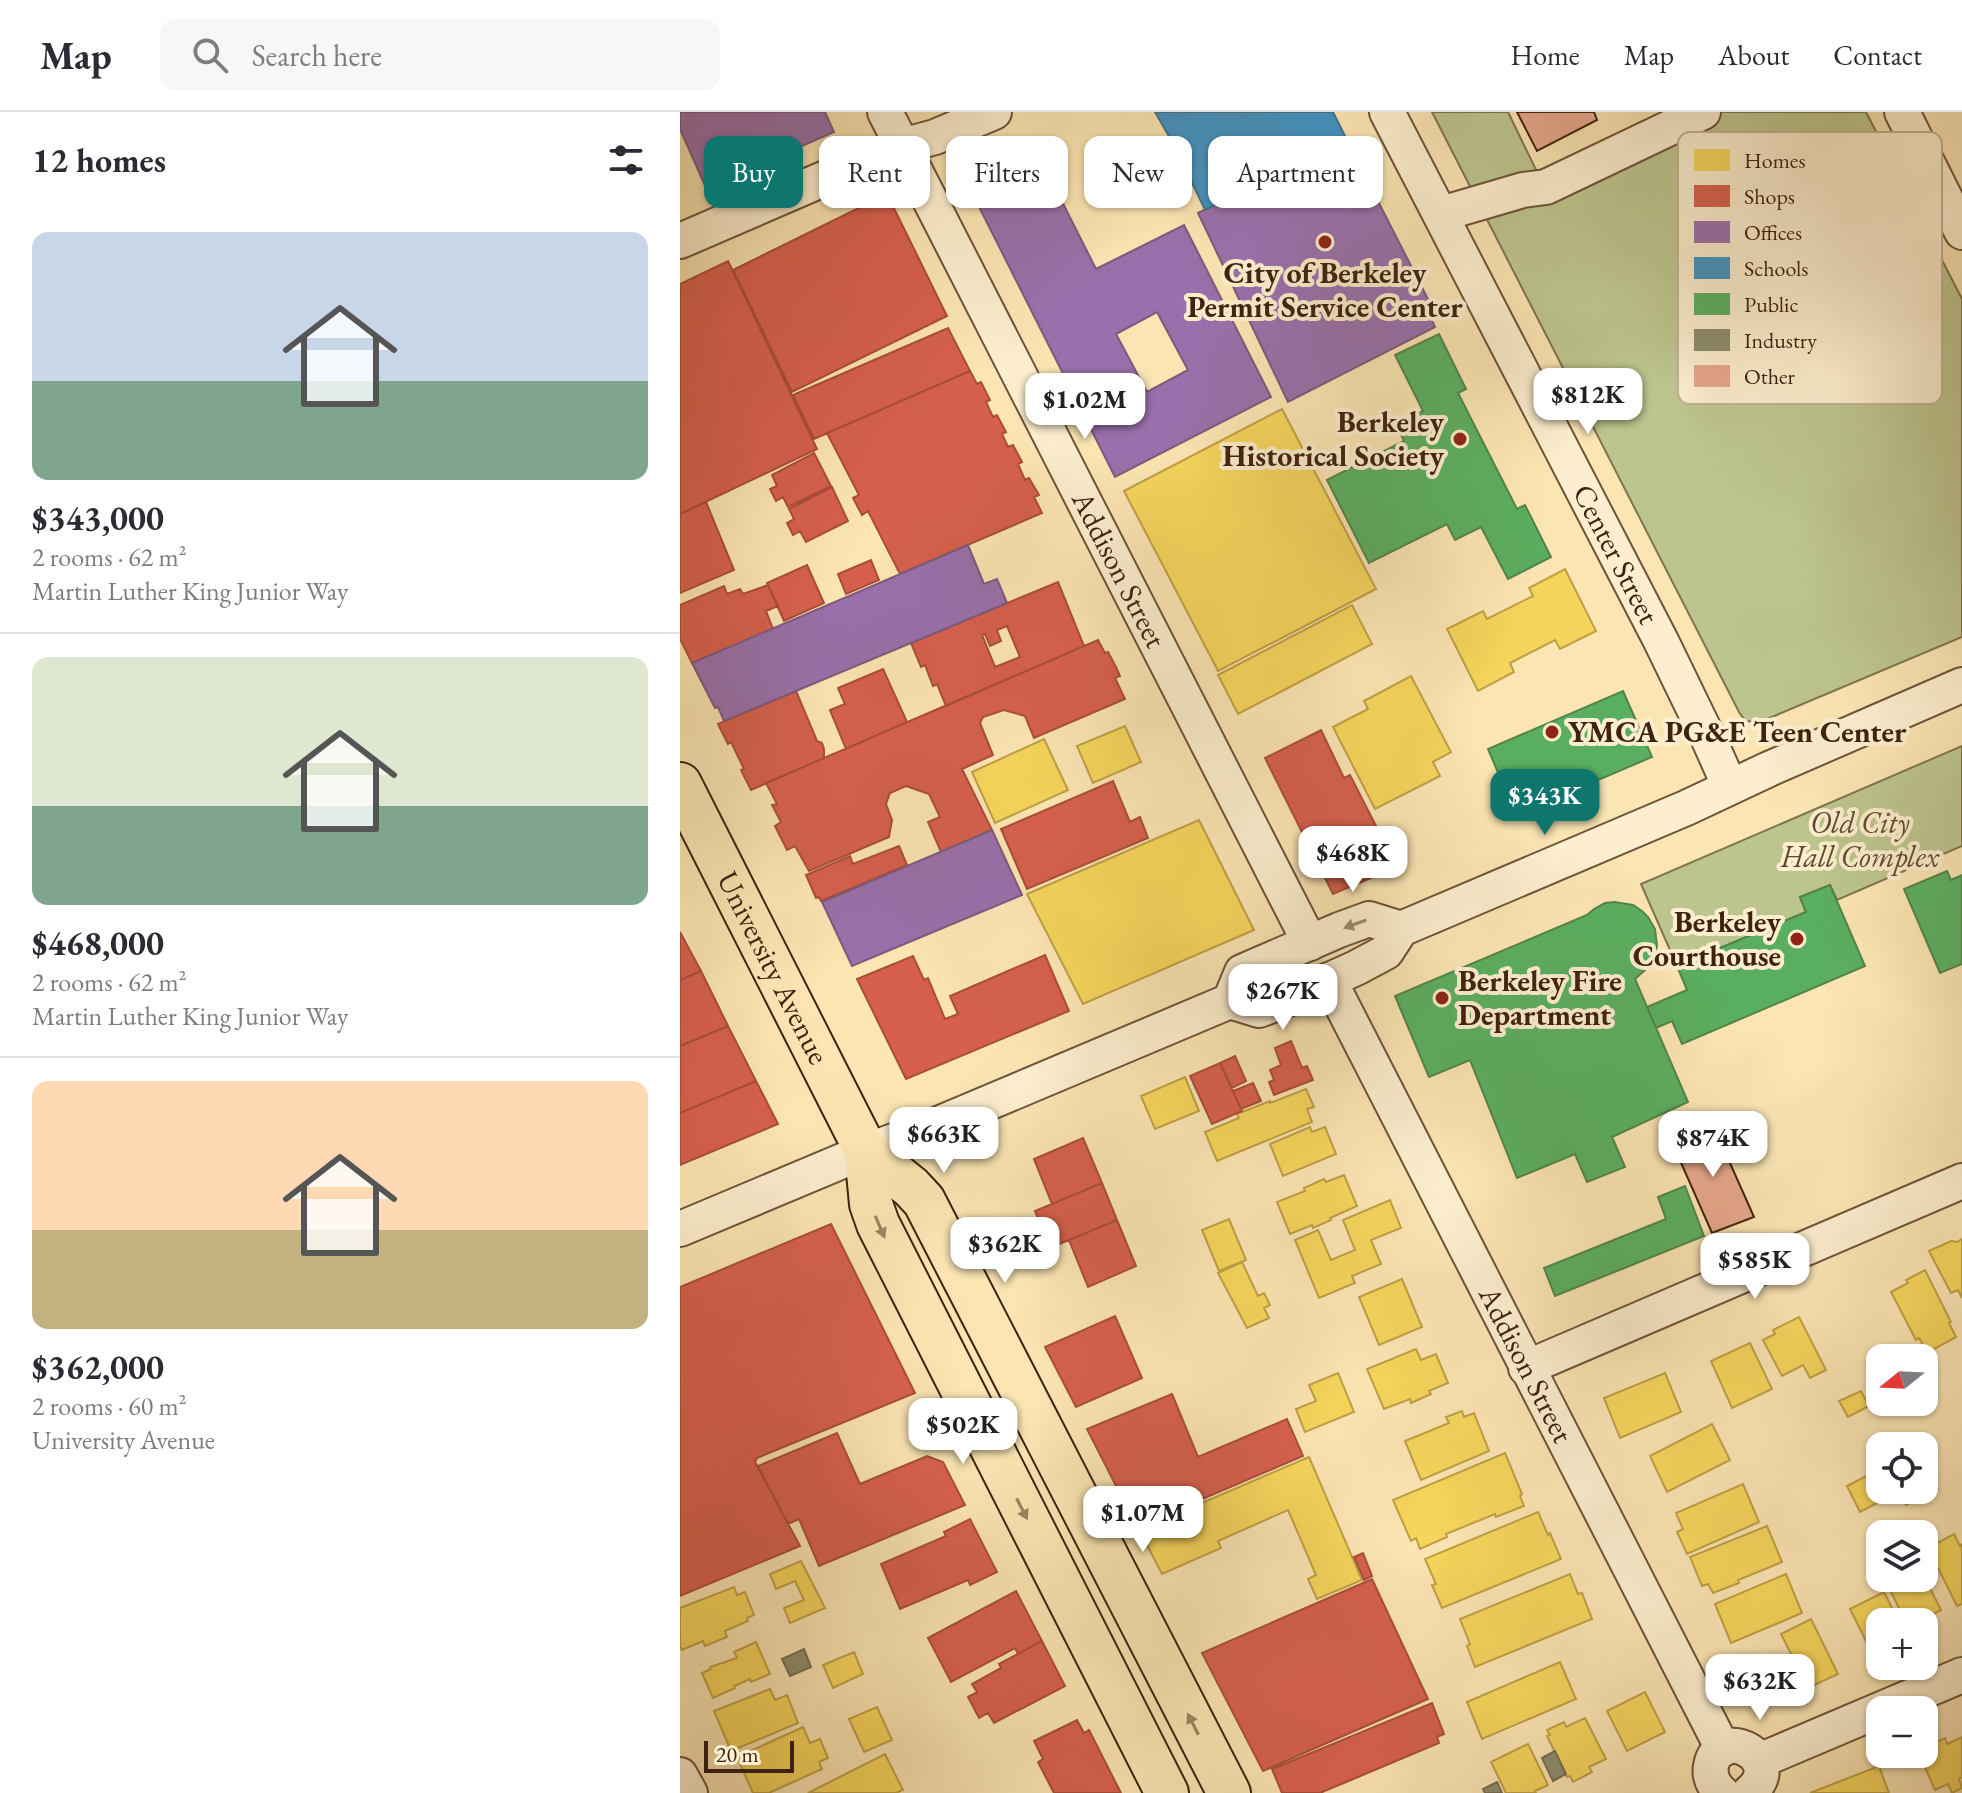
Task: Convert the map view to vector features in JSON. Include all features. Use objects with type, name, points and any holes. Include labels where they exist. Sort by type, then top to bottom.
[{"type":"main road","name":"University Avenue","points":[[680,784],[866,1151],[871,1204],[878,1224],[1167,1793]]},
{"type":"main road","name":"University Avenue","points":[[866,1151],[924,1201],[1229,1793]]},
{"type":"street","name":"Addison Street","points":[[885,112],[897,136]]},
{"type":"street","points":[[930,138],[994,112]]},
{"type":"street","name":"Center Street","points":[[1387,112],[1661,641],[1730,787]]},
{"type":"street","points":[[1441,214],[1523,190],[1546,187],[1703,112]]},
{"type":"street","points":[[1902,112],[1912,132]]},
{"type":"street","points":[[680,241],[819,182]]},
{"type":"street","points":[[1942,192],[1962,232]]},
{"type":"street","name":"Addison Street","points":[[930,201],[1310,943]]},
{"type":"street","points":[[680,1229],[1230,1001],[1259,1010],[1386,952],[1401,929],[1686,808],[1962,685]]},
{"type":"street","points":[[1230,1001],[1242,972],[1310,943],[1369,919],[1401,929]]},
{"type":"street","name":"Addison Street","points":[[1329,980],[1723,1749]]},
{"type":"street","points":[[1526,1368],[1962,1181]]},
{"type":"street","points":[[1759,1761],[1962,1675]]},
{"type":"street","points":[[1706,1789],[1713,1759],[1723,1749],[1739,1746],[1748,1748],[1759,1761],[1761,1769],[1758,1784],[1749,1793]]},
{"type":"street","points":[[680,1775],[690,1793]]},
{"type":"green space","points":[[1432,112],[1508,112],[1538,174],[1663,112],[1866,112],[1876,132],[1678,132],[1678,404],[1942,404],[1942,260],[1962,299],[1962,637],[1760,722],[1746,721]]},
{"type":"green space","name":"Old City Hall Complex","points":[[1962,746],[1962,846],[1837,900],[1830,885],[1800,897],[1806,912],[1677,966],[1641,884]]},
{"type":"building: Homes","points":[[1282,409],[1376,589],[1218,671],[1124,491]]},
{"type":"building: Homes","points":[[1565,569],[1596,631],[1560,649],[1555,640],[1510,663],[1514,672],[1478,691],[1447,629],[1483,611],[1487,619],[1533,596],[1529,588]]},
{"type":"building: Homes","points":[[1352,605],[1372,644],[1238,714],[1218,675]]},
{"type":"building: Homes","points":[[1411,676],[1451,752],[1433,762],[1440,776],[1375,809],[1333,727],[1368,709],[1364,701]]},
{"type":"building: Homes","points":[[1125,726],[1141,762],[1093,783],[1077,746]]},
{"type":"building: Homes","points":[[1044,739],[1068,790],[995,823],[972,772]]},
{"type":"building: Homes","points":[[1199,820],[1254,930],[1083,1004],[1027,894]]},
{"type":"building: Homes","points":[[1185,1077],[1199,1111],[1155,1129],[1141,1096]]},
{"type":"building: Homes","points":[[1306,1089],[1314,1107],[1307,1109],[1312,1122],[1217,1161],[1205,1132],[1239,1118],[1237,1114]]},
{"type":"building: Homes","points":[[1310,1127],[1312,1132],[1325,1127],[1336,1154],[1283,1176],[1270,1144]]},
{"type":"building: Homes","points":[[1344,1175],[1357,1206],[1313,1228],[1312,1225],[1290,1234],[1277,1202],[1305,1191],[1304,1188],[1324,1179],[1326,1182]]},
{"type":"building: Homes","points":[[1390,1200],[1401,1228],[1371,1240],[1381,1264],[1352,1276],[1355,1283],[1319,1298],[1295,1240],[1318,1230],[1331,1260],[1355,1250],[1343,1220]]},
{"type":"building: Homes","points":[[1229,1219],[1246,1260],[1219,1271],[1202,1230]]},
{"type":"building: Homes","points":[[1962,1239],[1962,1298],[1958,1290],[1951,1293],[1929,1251]]},
{"type":"building: Homes","points":[[1242,1262],[1258,1296],[1264,1293],[1270,1305],[1264,1308],[1269,1318],[1247,1328],[1218,1273]]},
{"type":"building: Homes","points":[[1925,1270],[1956,1337],[1938,1347],[1938,1344],[1922,1344],[1919,1338],[1916,1340],[1891,1292],[1908,1283],[1906,1280]]},
{"type":"building: Homes","points":[[1402,1279],[1422,1327],[1379,1345],[1359,1297]]},
{"type":"building: Homes","points":[[1799,1317],[1826,1370],[1810,1378],[1803,1365],[1782,1376],[1763,1340],[1775,1334],[1773,1330]]},
{"type":"building: Homes","points":[[1750,1343],[1772,1389],[1732,1408],[1711,1361]]},
{"type":"building: Homes","points":[[1416,1349],[1421,1360],[1436,1354],[1448,1383],[1411,1403],[1410,1399],[1384,1409],[1367,1369]]},
{"type":"building: Homes","points":[[1338,1373],[1354,1412],[1305,1432],[1296,1409],[1316,1401],[1309,1385]]},
{"type":"building: Homes","points":[[1665,1373],[1681,1412],[1620,1438],[1604,1398]]},
{"type":"building: Homes","points":[[1861,1391],[1866,1408],[1848,1417],[1839,1401]]},
{"type":"building: Homes","points":[[1462,1411],[1464,1417],[1474,1413],[1489,1451],[1421,1480],[1405,1441],[1449,1423],[1446,1417]]},
{"type":"building: Homes","points":[[1712,1424],[1730,1460],[1667,1492],[1650,1456]]},
{"type":"building: Homes","points":[[1505,1453],[1524,1506],[1446,1534],[1447,1537],[1420,1549],[1416,1538],[1411,1541],[1393,1500]]},
{"type":"building: Homes","points":[[1309,1457],[1362,1580],[1317,1599],[1308,1579],[1316,1575],[1288,1510],[1218,1541],[1221,1548],[1162,1574],[1139,1530]]},
{"type":"building: Homes","points":[[1866,1476],[1866,1504],[1876,1504],[1860,1512],[1847,1486]]},
{"type":"building: Homes","points":[[1743,1484],[1759,1522],[1687,1554],[1677,1532],[1683,1529],[1676,1513]]},
{"type":"building: Homes","points":[[1538,1512],[1561,1559],[1442,1608],[1425,1559]]},
{"type":"building: Homes","points":[[1767,1526],[1782,1562],[1713,1593],[1708,1584],[1702,1586],[1690,1557]]},
{"type":"building: Homes","points":[[1954,1534],[1960,1546],[1962,1544],[1962,1604],[1957,1606],[1938,1568],[1938,1543]]},
{"type":"building: Homes","points":[[801,1561],[825,1608],[790,1623],[784,1608],[804,1600],[795,1581],[776,1589],[770,1574]]},
{"type":"building: Homes","points":[[1570,1574],[1578,1594],[1582,1593],[1592,1619],[1475,1667],[1460,1619]]},
{"type":"building: Homes","points":[[1786,1574],[1802,1613],[1731,1643],[1715,1604]]},
{"type":"building: Homes","points":[[734,1587],[737,1595],[745,1592],[754,1615],[725,1631],[727,1637],[705,1646],[703,1641],[682,1650],[680,1608]]},
{"type":"building: Homes","points":[[1884,1592],[1892,1608],[1866,1608],[1866,1641],[1850,1609]]},
{"type":"building: Homes","points":[[1891,1592],[1932,1592],[1941,1610],[1938,1612],[1938,1608],[1899,1608]]},
{"type":"building: Homes","points":[[1811,1619],[1838,1674],[1808,1688],[1781,1634]]},
{"type":"building: Homes","points":[[756,1642],[770,1674],[751,1682],[750,1679],[713,1698],[702,1673],[737,1658],[734,1652]]},
{"type":"building: Homes","points":[[854,1652],[863,1674],[833,1688],[823,1665]]},
{"type":"building: Homes","points":[[1560,1662],[1576,1699],[1482,1739],[1467,1702]]},
{"type":"building: Homes","points":[[770,1689],[775,1700],[787,1695],[798,1723],[731,1751],[714,1711]]},
{"type":"building: Homes","points":[[1645,1692],[1665,1732],[1627,1751],[1607,1711]]},
{"type":"building: Homes","points":[[877,1707],[892,1740],[864,1752],[849,1719]]},
{"type":"building: Homes","points":[[1585,1718],[1606,1759],[1589,1767],[1592,1772],[1573,1782],[1570,1776],[1567,1777],[1547,1730],[1564,1722],[1566,1727]]},
{"type":"building: Homes","points":[[803,1727],[810,1743],[820,1739],[828,1758],[819,1762],[822,1769],[769,1793],[753,1793],[737,1757]]},
{"type":"building: Homes","points":[[1962,1737],[1962,1777],[1959,1779],[1962,1788],[1952,1793],[1948,1784],[1935,1790],[1925,1768],[1938,1768],[1938,1741],[1945,1738],[1947,1744]]},
{"type":"building: Homes","points":[[1528,1744],[1548,1785],[1536,1793],[1506,1793],[1491,1762]]},
{"type":"building: Homes","points":[[885,1754],[903,1790],[896,1793],[808,1793]]},
{"type":"building: Homes","points":[[1880,1768],[1889,1793],[1810,1793]]},
{"type":"building: Shops","points":[[859,208],[894,208],[947,316],[792,392],[733,270]]},
{"type":"building: Shops","points":[[728,261],[817,449],[680,514],[680,284]]},
{"type":"building: Shops","points":[[948,328],[970,371],[814,439],[793,395]]},
{"type":"building: Shops","points":[[970,371],[977,384],[981,382],[990,400],[986,402],[993,417],[997,415],[1006,432],[1002,434],[1008,447],[1013,445],[1022,462],[1018,464],[1025,480],[1029,478],[1039,495],[1034,497],[1042,513],[900,574],[868,511],[862,515],[853,498],[859,495],[827,433]]},
{"type":"building: Shops","points":[[814,453],[831,486],[788,507],[783,497],[776,501],[770,489],[777,486],[772,475]]},
{"type":"building: Shops","points":[[832,487],[848,521],[806,542],[800,531],[793,535],[787,523],[794,519],[789,509]]},
{"type":"building: Shops","points":[[706,502],[734,570],[680,593],[680,514]]},
{"type":"building: Shops","points":[[871,560],[879,580],[846,594],[838,574]]},
{"type":"building: Shops","points":[[807,565],[824,603],[784,621],[767,583]]},
{"type":"building: Shops","points":[[1058,582],[1084,646],[946,706],[937,684],[933,686],[925,665],[921,667],[911,643]],"holes":[[[1007,626],[1020,657],[995,667],[982,635],[985,634],[990,646],[1001,641],[997,630]]]},
{"type":"building: Shops","points":[[768,585],[778,606],[766,611],[773,629],[692,663],[680,639],[680,605],[724,586],[727,594],[740,589],[743,594]]},
{"type":"building: Shops","points":[[1098,640],[1116,667],[1120,676],[1115,678],[1125,699],[1034,738],[1025,716],[1004,710],[983,717],[980,723],[993,755],[962,769],[992,830],[941,852],[928,822],[940,817],[929,794],[906,786],[890,793],[886,804],[892,820],[889,837],[809,871],[795,846],[787,850],[775,826],[781,822],[772,805],[777,804],[766,783]]},
{"type":"building: Shops","points":[[883,669],[907,722],[846,749],[830,710],[845,704],[838,688]]},
{"type":"building: Shops","points":[[796,691],[817,741],[822,743],[824,758],[751,790],[731,742],[728,744],[718,724]]},
{"type":"building: Shops","points":[[1321,730],[1344,778],[1350,775],[1397,867],[1333,894],[1265,758]]},
{"type":"building: Shops","points":[[1113,781],[1130,822],[1140,817],[1148,838],[1027,889],[1001,829]]},
{"type":"building: Shops","points":[[899,846],[907,865],[821,901],[819,897],[816,898],[806,875],[850,856],[853,864]]},
{"type":"building: Shops","points":[[680,932],[701,971],[680,980]]},
{"type":"building: Shops","points":[[1045,955],[1069,1011],[906,1079],[857,979],[913,956],[924,980],[928,978],[945,1019],[958,1014],[950,996]]},
{"type":"building: Shops","points":[[701,971],[728,1026],[680,1046],[680,980]]},
{"type":"building: Shops","points":[[728,1026],[756,1081],[680,1113],[680,1046]]},
{"type":"building: Shops","points":[[1291,1041],[1302,1068],[1307,1066],[1313,1080],[1274,1095],[1269,1082],[1274,1080],[1270,1070],[1281,1065],[1275,1048]]},
{"type":"building: Shops","points":[[1235,1056],[1246,1081],[1232,1088],[1220,1063]]},
{"type":"building: Shops","points":[[1220,1063],[1242,1111],[1212,1124],[1190,1076]]},
{"type":"building: Shops","points":[[756,1081],[778,1124],[680,1165],[680,1113]]},
{"type":"building: Shops","points":[[1253,1083],[1261,1101],[1241,1109],[1233,1091]]},
{"type":"building: Shops","points":[[1083,1138],[1102,1183],[1052,1204],[1034,1159]]},
{"type":"building: Shops","points":[[1102,1183],[1117,1220],[1050,1248],[1035,1211]]},
{"type":"building: Shops","points":[[1117,1220],[1136,1266],[1088,1287],[1069,1240]]},
{"type":"building: Shops","points":[[831,1224],[915,1393],[757,1458],[755,1462],[800,1546],[680,1596],[680,1287]]},
{"type":"building: Shops","points":[[1115,1316],[1142,1378],[1076,1407],[1045,1347]]},
{"type":"building: Shops","points":[[1172,1394],[1198,1457],[1287,1419],[1303,1456],[1137,1527],[1087,1429]]},
{"type":"building: Shops","points":[[837,1433],[860,1484],[927,1456],[943,1462],[965,1505],[819,1566],[799,1519],[788,1524],[758,1466]]},
{"type":"building: Shops","points":[[970,1519],[997,1572],[970,1585],[968,1580],[900,1609],[881,1564],[946,1536],[944,1532]]},
{"type":"building: Shops","points":[[1363,1553],[1372,1576],[1364,1580],[1354,1557]]},
{"type":"building: Shops","points":[[1372,1579],[1428,1699],[1263,1771],[1202,1653]]},
{"type":"building: Shops","points":[[1016,1591],[1042,1641],[1018,1654],[1015,1648],[951,1682],[928,1638]]},
{"type":"building: Shops","points":[[1042,1641],[1065,1686],[994,1723],[988,1713],[979,1718],[968,1697],[977,1692],[972,1684],[1001,1668],[999,1664]]},
{"type":"building: Shops","points":[[1432,1703],[1444,1734],[1437,1737],[1439,1743],[1320,1793],[1282,1793],[1272,1769]]},
{"type":"building: Shops","points":[[1077,1720],[1084,1733],[1089,1730],[1121,1793],[1054,1793],[1038,1762],[1043,1759],[1034,1741]]},
{"type":"building: Offices","points":[[680,112],[825,112],[834,132],[803,146],[803,136],[704,136],[704,183],[680,129]]},
{"type":"building: Offices","points":[[980,208],[1065,208],[1096,269],[1184,225],[1271,397],[1115,477]],"holes":[[[1157,312],[1188,370],[1147,392],[1116,334]]]},
{"type":"building: Offices","points":[[1208,208],[1382,208],[1431,305],[1426,307],[1435,327],[1288,402],[1198,213]]},
{"type":"building: Offices","points":[[968,545],[984,584],[997,579],[1007,603],[724,721],[718,707],[715,708],[692,663]]},
{"type":"building: Offices","points":[[992,830],[1022,895],[852,966],[822,902]]},
{"type":"building: Schools","points":[[1155,112],[1333,112],[1345,136],[1208,136],[1209,208],[1205,210],[1192,183],[1192,136],[1169,136]]},
{"type":"building: Public","points":[[1439,334],[1466,389],[1458,393],[1517,509],[1525,505],[1551,557],[1508,579],[1481,527],[1455,540],[1447,524],[1369,563],[1327,480],[1404,441],[1396,424],[1423,411],[1395,355]]},
{"type":"building: Public","points":[[1623,691],[1652,757],[1516,815],[1488,749]]},
{"type":"building: Public","points":[[1947,871],[1951,880],[1962,875],[1962,964],[1940,973],[1904,889]]},
{"type":"building: Public","name":"Berkeley Courthouse","points":[[1830,885],[1865,966],[1682,1044],[1672,1021],[1656,1028],[1647,1007],[1687,990],[1677,966],[1806,912],[1800,897]]},
{"type":"building: Public","points":[[1605,903],[1633,905],[1648,917],[1655,929],[1657,946],[1653,960],[1635,979],[1688,1102],[1612,1137],[1625,1167],[1587,1182],[1575,1154],[1517,1178],[1470,1060],[1429,1077],[1395,996],[1587,915]]},
{"type":"building: Public","points":[[1685,1186],[1704,1236],[1555,1296],[1544,1268],[1666,1219],[1658,1197]]},
{"type":"building: Industry","points":[[804,1649],[811,1667],[790,1676],[782,1659]]},
{"type":"building: Industry","points":[[1555,1751],[1566,1774],[1553,1781],[1542,1758]]},
{"type":"building: Industry","points":[[1497,1782],[1502,1793],[1485,1793],[1483,1789]]},
{"type":"building: Other","points":[[1517,112],[1594,112],[1597,120],[1537,151]]},
{"type":"building: Other","points":[[1705,1123],[1712,1139],[1718,1136],[1754,1217],[1712,1233],[1678,1156],[1683,1153],[1676,1137]]},
{"type":"place","name":"City of Berkeley Permit Service Center","points":[[1325,242]]},
{"type":"place","name":"Berkeley Historical Society","points":[[1460,439]]},
{"type":"place","name":"YMCA PG&E Teen Center","points":[[1552,732]]},
{"type":"place","name":"Berkeley Courthouse","points":[[1797,939]]},
{"type":"place","name":"Berkeley Fire Department","points":[[1442,998]]}]
